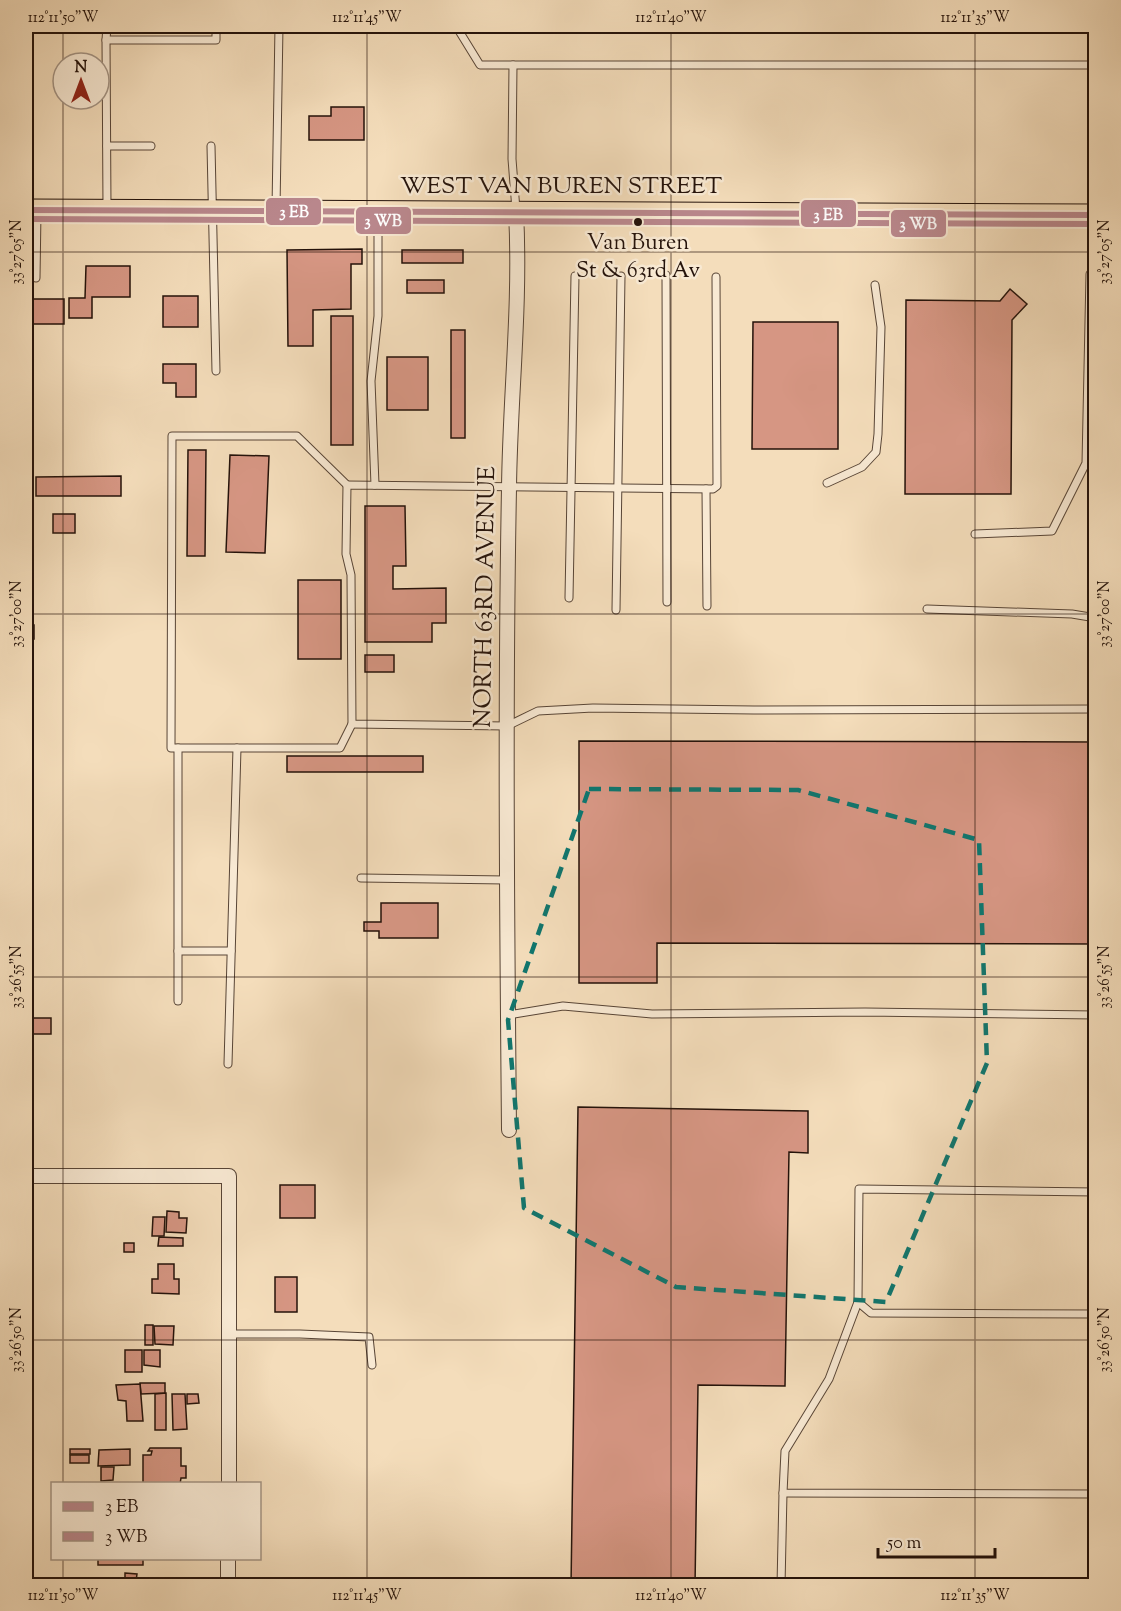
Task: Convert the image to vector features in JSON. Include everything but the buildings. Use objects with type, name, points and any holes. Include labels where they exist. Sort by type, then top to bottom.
[{"type":"main road","name":"WEST VAN BUREN STREET","points":[[31,210],[1095,215]]},
{"type":"street","name":"NORTH 63RD AVENUE","points":[[509,1130],[507,726],[509,486],[517,326],[516,212]]},
{"type":"street","points":[[26,1176],[229,1176],[228,1482]]},
{"type":"street","points":[[228,1560],[228,1586]]},
{"type":"lane","points":[[107,26],[107,210]]},
{"type":"lane","points":[[106,40],[216,40],[216,26]]},
{"type":"lane","points":[[276,211],[279,26]]},
{"type":"lane","points":[[456,26],[480,65],[1095,65]]},
{"type":"lane","name":"NORTH 63RD AVENUE","points":[[513,65],[512,159],[516,212]]},
{"type":"lane","points":[[107,146],[151,146]]},
{"type":"lane","points":[[211,146],[216,371]]},
{"type":"lane","points":[[31,210],[36,278]]},
{"type":"lane","points":[[375,485],[371,381],[378,316],[378,211]]},
{"type":"lane","points":[[975,534],[1052,531],[1086,463],[1090,274]]},
{"type":"lane","points":[[666,275],[667,602]]},
{"type":"lane","points":[[569,598],[574,276]]},
{"type":"lane","points":[[616,610],[621,276]]},
{"type":"lane","points":[[347,485],[346,554],[351,575],[352,724],[340,748],[171,748],[172,436],[297,436],[347,485],[713,489],[717,486],[716,277]]},
{"type":"lane","points":[[827,483],[862,467],[876,452],[881,327],[876,285]]},
{"type":"lane","points":[[706,489],[707,606]]},
{"type":"lane","points":[[927,609],[1072,614],[1095,618]]},
{"type":"lane","points":[[352,724],[507,726],[537,711],[593,708],[1095,709]]},
{"type":"lane","points":[[178,748],[178,1001]]},
{"type":"lane","points":[[228,1064],[237,748]]},
{"type":"lane","points":[[361,878],[506,880]]},
{"type":"lane","points":[[178,951],[231,951]]},
{"type":"lane","points":[[508,1015],[563,1006],[652,1014],[865,1012],[1095,1015]]},
{"type":"lane","points":[[781,1586],[785,1451],[829,1378],[858,1302],[859,1189],[1095,1192]]},
{"type":"lane","points":[[858,1302],[871,1313],[1095,1314]]},
{"type":"lane","points":[[229,1334],[369,1337],[372,1365]]},
{"type":"lane","points":[[783,1493],[1095,1494]]},
{"type":"highlighted area","points":[[589,789],[798,790],[979,840],[987,1063],[886,1302],[676,1287],[524,1208],[508,1020]]},
{"type":"transit line","points":[[26,210],[1096,215]]},
{"type":"transit line","points":[[26,219],[1096,224]]},
{"type":"place","name":"Van Buren St & 63rd Av","points":[[638,222]]}]
